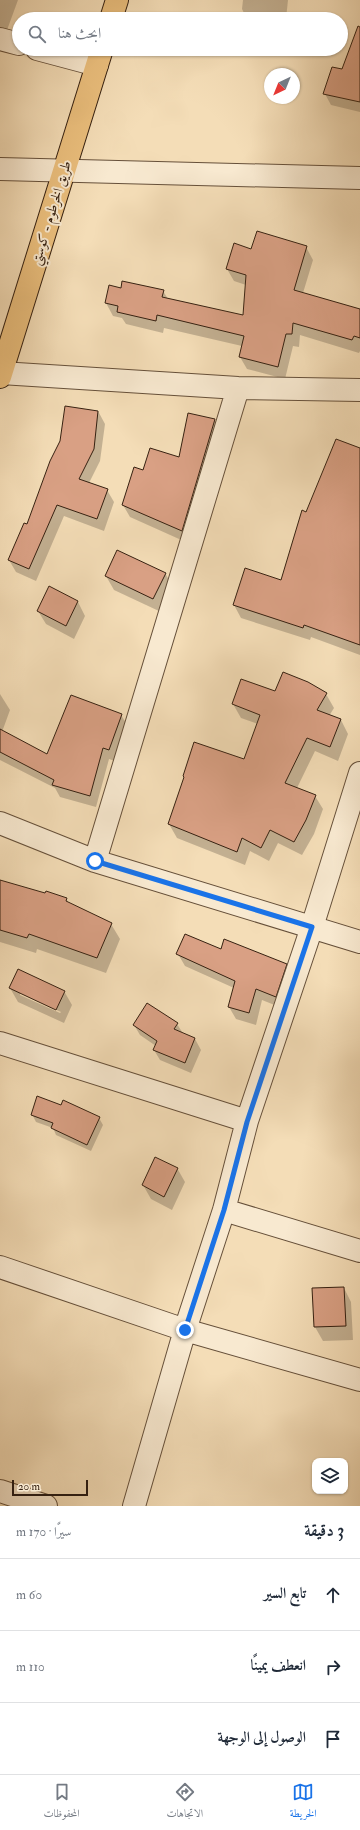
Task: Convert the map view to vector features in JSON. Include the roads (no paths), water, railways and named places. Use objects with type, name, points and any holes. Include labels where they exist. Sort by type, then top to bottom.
[{"type":"highway","points":[[114,12],[117,0]]},
{"type":"highway","name":"طريق الخرطوم - كوستي","points":[[1,375],[100,57]]},
{"type":"street","points":[[0,39],[12,42]]},
{"type":"street","points":[[0,169],[64,172],[360,178]]},
{"type":"street","points":[[1,375],[238,388],[360,390]]},
{"type":"street","points":[[95,861],[238,388]]},
{"type":"street","points":[[134,1506],[185,1330],[224,1210],[247,1122],[312,927],[360,773]]},
{"type":"street","points":[[0,823],[95,861],[360,942]]},
{"type":"street","points":[[0,1043],[247,1122]]},
{"type":"street","points":[[224,1210],[360,1251]]},
{"type":"street","points":[[0,1267],[185,1330],[360,1380]]},
{"type":"street","points":[[0,1491],[46,1506]]}]
